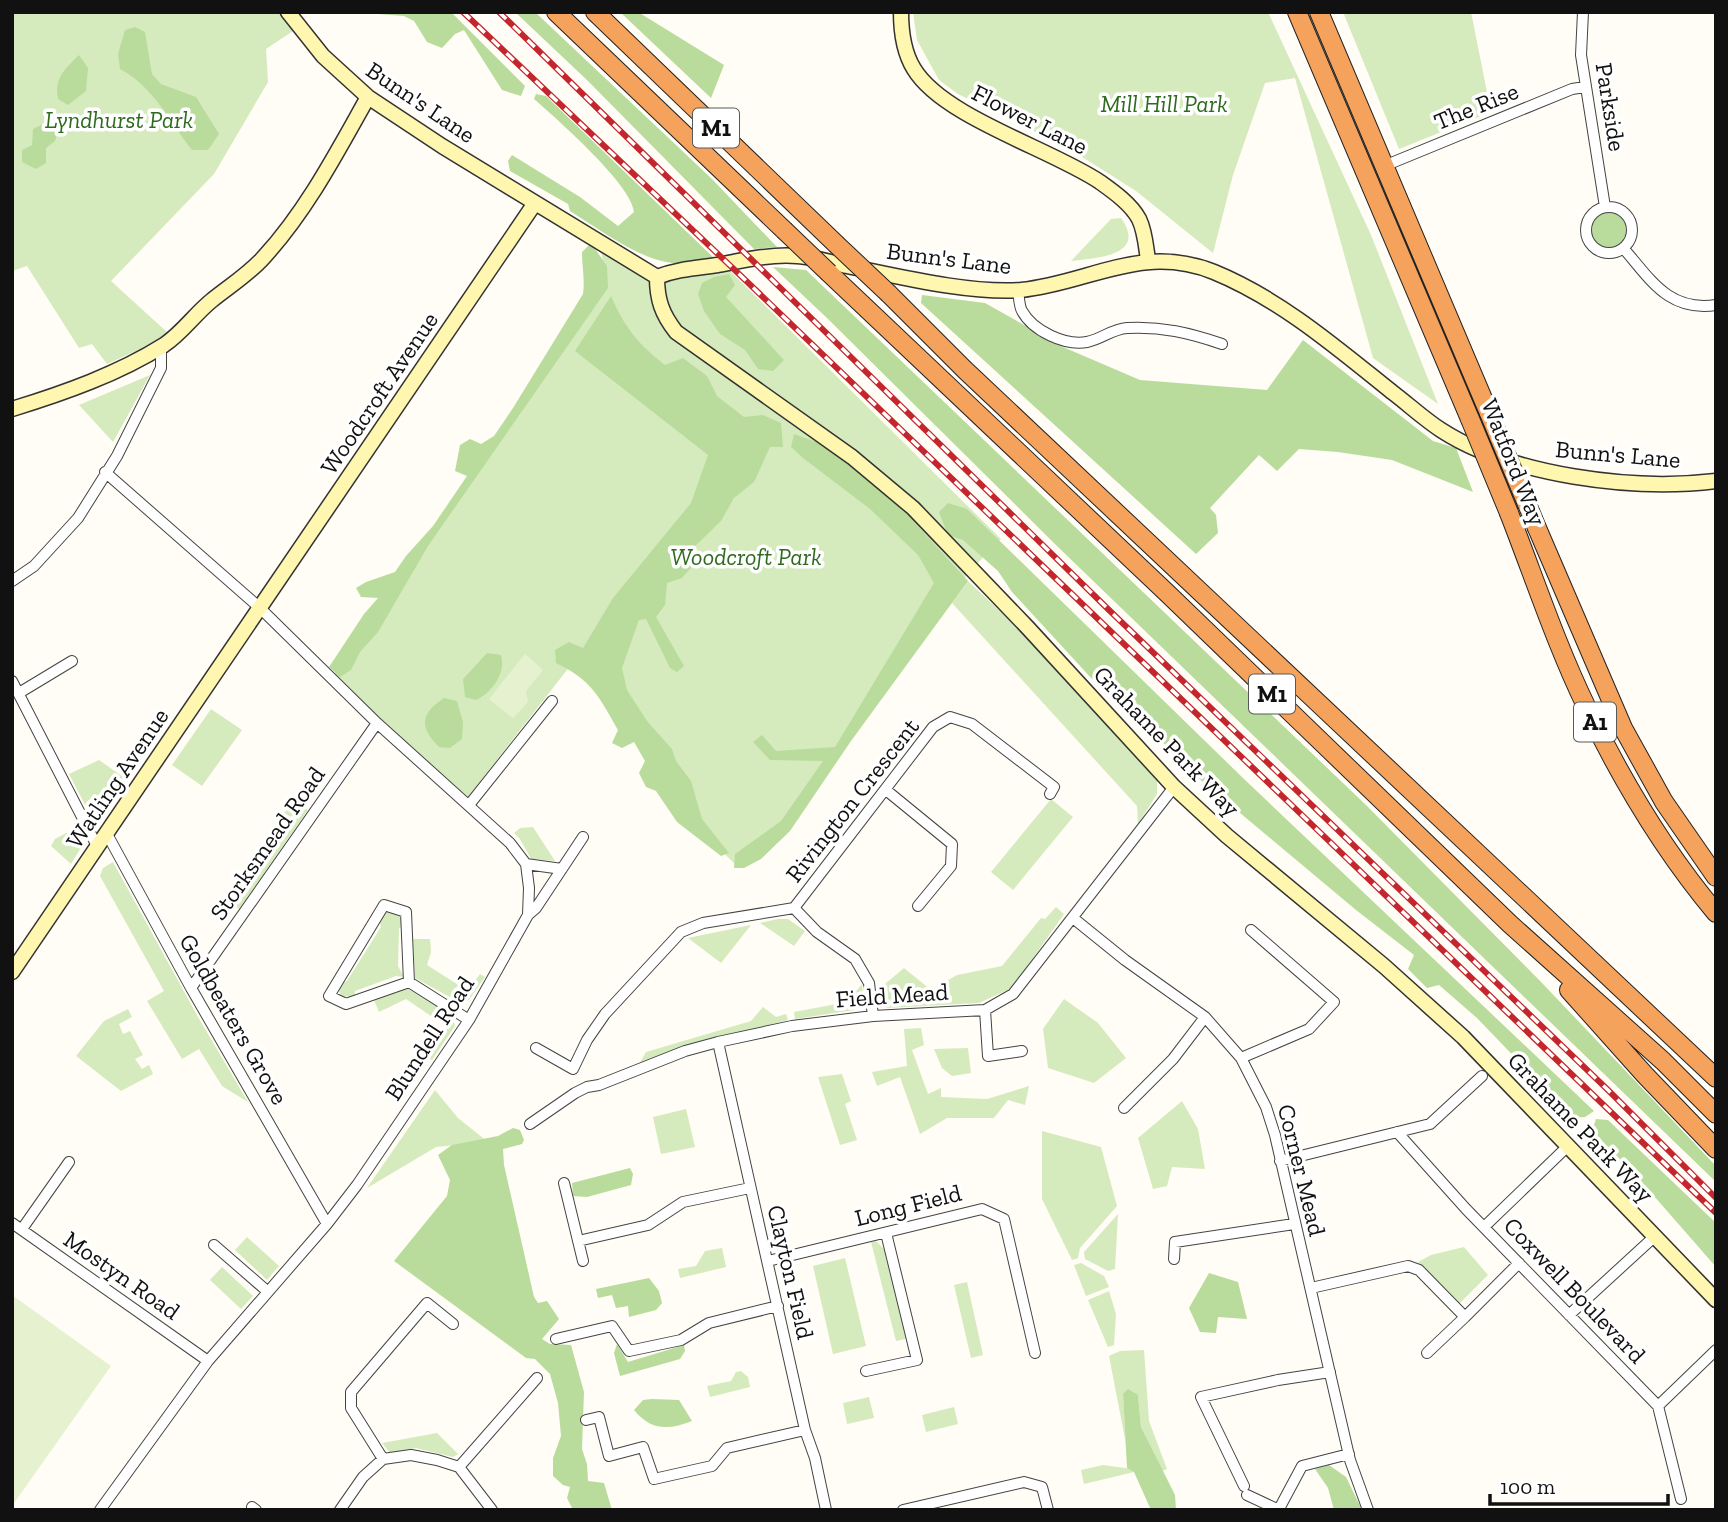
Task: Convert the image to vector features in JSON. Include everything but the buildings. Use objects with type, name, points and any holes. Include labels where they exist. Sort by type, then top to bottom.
[{"type":"highway","name":"M1","points":[[556,12],[1166,592],[1510,924],[1663,1061],[1716,1114]]},
{"type":"highway","name":"M1","points":[[596,12],[965,370],[1716,1078]]},
{"type":"highway","name":"Watford Way","points":[[1297,12],[1470,419],[1562,648],[1596,725],[1639,805],[1716,913]]},
{"type":"highway","name":"Watford Way","points":[[1319,12],[1623,728],[1664,802],[1716,877]]},
{"type":"highway","name":"M1","points":[[1510,924],[1645,1075],[1716,1149]]},
{"type":"street","name":"Bunn's Lane","points":[[288,12],[323,55],[368,97],[442,146],[657,277],[674,271],[770,256],[798,256],[939,283],[982,289],[1018,290],[1046,286],[1103,269],[1148,260],[1191,264],[1240,284],[1285,310],[1442,431],[1501,459],[1536,470],[1623,482],[1681,484],[1716,481]]},
{"type":"street","name":"Flower Lane","points":[[901,12],[902,33],[908,57],[923,82],[959,109],[1086,172],[1110,189],[1139,219],[1148,260]]},
{"type":"street","name":"Parkside","points":[[1583,12],[1581,55],[1605,207]]},
{"type":"street","name":"The Rise","points":[[1384,166],[1572,89],[1586,87]]},
{"type":"street","points":[[12,410],[61,394],[179,335],[209,303],[246,275],[264,257],[304,206],[368,97]]},
{"type":"street","name":"Woodcroft Avenue","points":[[260,608],[536,203]]},
{"type":"street","points":[[1605,207],[1619,209],[1624,213],[1631,224],[1631,237],[1623,249],[1609,254],[1594,249],[1589,243],[1585,228],[1592,214],[1605,207]]},
{"type":"street","points":[[1623,249],[1664,294],[1690,305],[1716,305]]},
{"type":"street","name":"Grahame Park Way","points":[[657,277],[659,303],[664,317],[676,332],[852,457],[913,508],[1174,787],[1227,836],[1384,966],[1463,1037],[1716,1300]]},
{"type":"street","points":[[1018,290],[1022,311],[1034,325],[1047,334],[1074,343],[1089,342],[1113,330],[1154,327],[1183,331],[1222,344]]},
{"type":"street","points":[[12,581],[34,566],[78,518],[117,456],[161,368],[161,346]]},
{"type":"street","points":[[105,472],[260,608],[377,723],[510,843],[526,864],[562,869]]},
{"type":"street","name":"Watling Avenue","points":[[12,972],[260,608]]},
{"type":"street","points":[[19,694],[72,661]]},
{"type":"street","points":[[12,681],[98,848]]},
{"type":"street","points":[[469,805],[552,701]]},
{"type":"street","name":"Rivington Crescent","points":[[873,1016],[869,984],[855,958],[817,932],[794,908],[933,727],[950,717],[972,724],[1054,787],[1050,794]]},
{"type":"street","name":"Storksmead Road","points":[[191,988],[377,723]]},
{"type":"street","name":"Field Mead","points":[[530,1124],[587,1087],[599,1085],[685,1051],[718,1042],[792,1026],[873,1016],[985,1010],[1013,994],[1174,787]]},
{"type":"street","points":[[886,790],[952,844],[951,866],[918,906]]},
{"type":"street","name":"Goldbeaters Grove","points":[[107,834],[191,988],[327,1224]]},
{"type":"street","points":[[528,915],[536,908],[583,837]]},
{"type":"street","name":"Blundell Road","points":[[100,1510],[208,1361],[327,1224],[364,1175],[469,1020],[528,915],[526,864]]},
{"type":"street","points":[[384,905],[406,912],[409,982],[346,1004],[329,996],[384,905]]},
{"type":"street","points":[[536,1048],[573,1069],[587,1040],[605,1014],[681,932],[703,923],[794,908]]},
{"type":"street","name":"Corner Mead","points":[[1073,918],[1125,960],[1205,1017],[1241,1058],[1266,1107],[1349,1454],[1368,1510]]},
{"type":"street","points":[[1241,1058],[1309,1029],[1335,1002],[1251,930]]},
{"type":"street","points":[[409,982],[469,1020]]},
{"type":"street","points":[[985,1010],[988,1056],[1022,1051]]},
{"type":"street","points":[[1124,1108],[1173,1059],[1205,1017]]},
{"type":"street","name":"Clayton Field","points":[[718,1042],[805,1430],[815,1458],[826,1510]]},
{"type":"street","points":[[1280,1161],[1430,1124],[1482,1076]]},
{"type":"street","name":"Coxwell Boulevard","points":[[1397,1132],[1484,1227],[1658,1406]]},
{"type":"street","points":[[1484,1227],[1569,1145]]},
{"type":"street","points":[[22,1229],[69,1162]]},
{"type":"street","points":[[564,1183],[583,1261]]},
{"type":"street","points":[[578,1241],[648,1225],[683,1202],[750,1188]]},
{"type":"street","name":"Long Field","points":[[768,1261],[982,1209],[1004,1219],[1035,1353]]},
{"type":"street","name":"Mostyn Road","points":[[12,1223],[208,1361]]},
{"type":"street","points":[[1174,1259],[1175,1242],[1294,1224]]},
{"type":"street","points":[[866,1371],[916,1360],[886,1233]]},
{"type":"street","points":[[1569,1315],[1654,1237]]},
{"type":"street","points":[[215,1245],[267,1292]]},
{"type":"street","points":[[1427,1353],[1519,1263]]},
{"type":"street","points":[[1311,1288],[1408,1266],[1419,1270],[1465,1317]]},
{"type":"street","points":[[383,1459],[351,1408],[351,1392],[427,1303],[453,1324]]},
{"type":"street","points":[[556,1339],[612,1326],[629,1351],[681,1340],[709,1323],[778,1306]]},
{"type":"street","points":[[1681,1499],[1658,1406],[1716,1350]]},
{"type":"street","points":[[1330,1372],[1201,1396],[1246,1491],[1279,1510],[1302,1466],[1349,1454]]},
{"type":"street","points":[[459,1467],[537,1378]]},
{"type":"street","points":[[586,1420],[599,1417],[608,1456],[643,1447],[654,1479],[712,1466],[727,1448],[805,1430]]},
{"type":"street","points":[[340,1510],[363,1477],[383,1459],[411,1455],[459,1467],[492,1510]]},
{"type":"street","points":[[903,1510],[1024,1482],[1042,1487],[1048,1510]]},
{"type":"green space","name":"Lyndhurst Park","points":[[12,12],[288,12],[299,27],[266,49],[268,82],[214,174],[111,281],[168,333],[107,364],[92,344],[79,348],[27,266],[12,271]]},
{"type":"green space","points":[[352,12],[451,12],[525,86],[521,96],[502,90],[464,30],[455,34],[442,48],[427,42],[414,21],[404,16]]},
{"type":"green space","points":[[515,12],[535,12],[712,179],[777,247],[754,249],[588,81]]},
{"type":"green space","points":[[620,12],[638,12],[724,65],[711,98]]},
{"type":"green space","name":"Mill Hill Park","points":[[913,12],[1268,12],[1371,235],[1438,404],[1373,358],[1295,78],[1265,83],[1233,175],[1213,253],[1136,191],[1068,148],[958,94],[939,80],[917,40]]},
{"type":"green space","points":[[1343,12],[1471,12],[1491,112],[1399,149]]},
{"type":"green space","points":[[135,27],[145,32],[152,74],[161,84],[196,97],[219,134],[208,150],[192,150],[152,95],[132,76],[120,69],[118,54],[125,30]]},
{"type":"green space","points":[[79,55],[88,68],[86,91],[68,105],[58,99],[59,80]]},
{"type":"green space","points":[[536,94],[546,96],[716,260],[678,264],[632,250],[570,211],[568,204],[510,171],[508,161],[512,155],[580,197],[618,226],[634,212],[630,200],[608,170],[534,99]]},
{"type":"green space","points":[[49,121],[59,129],[55,141],[46,148],[46,163],[36,169],[22,162],[22,150],[32,145],[33,129]]},
{"type":"green space","points":[[1609,211],[1623,216],[1628,230],[1623,244],[1609,249],[1595,244],[1590,230],[1595,216]]},
{"type":"green space","points":[[1121,218],[1128,231],[1124,248],[1105,256],[1071,261],[1111,219]]},
{"type":"green space","name":"Woodcroft Park","points":[[599,240],[657,277],[725,266],[1001,539],[969,572],[780,833],[736,865],[688,819],[581,652],[464,802],[331,678],[607,282]]},
{"type":"green space","points":[[591,243],[607,266],[608,288],[428,546],[378,632],[360,652],[351,670],[340,677],[329,667],[364,614],[378,598],[361,597],[356,588],[395,572],[433,526],[467,476],[455,471],[460,445],[470,439],[481,444],[494,436],[583,294],[582,252]]},
{"type":"green space","points":[[773,267],[806,270],[1366,805],[1542,983],[1716,1166],[1716,1182],[1058,547]]},
{"type":"green space","points":[[729,274],[735,285],[726,297],[784,360],[773,371],[758,369],[745,350],[720,334],[704,311],[698,294],[702,283]]},
{"type":"green space","points":[[922,295],[985,303],[1063,347],[1140,380],[1267,390],[1303,340],[1433,441],[1456,448],[1473,492],[1392,460],[1299,449],[1277,471],[1259,455],[1210,508],[1216,515],[1218,533],[1196,554],[921,303]]},
{"type":"green space","points":[[611,296],[633,335],[665,365],[683,358],[707,376],[717,396],[744,417],[763,415],[781,423],[783,447],[770,447],[754,482],[734,498],[721,521],[689,552],[697,561],[682,578],[667,583],[665,605],[656,617],[684,666],[677,672],[670,668],[646,619],[639,620],[622,668],[627,690],[647,721],[672,749],[676,761],[691,781],[702,819],[729,853],[721,856],[677,822],[656,791],[646,787],[639,773],[645,761],[634,742],[622,748],[612,743],[618,730],[600,699],[578,676],[556,663],[555,650],[569,642],[583,648],[613,598],[691,503],[708,455],[575,351]]},
{"type":"green space","points":[[150,375],[113,442],[79,405]]},
{"type":"green space","points":[[794,434],[828,446],[894,500],[968,581],[851,741],[790,831],[761,859],[744,868],[734,868],[735,854],[781,821],[823,761],[770,760],[753,742],[762,735],[776,751],[835,747],[934,583],[918,555],[870,509],[791,447]]},
{"type":"green space","points":[[948,503],[967,509],[1244,779],[1594,1111],[1585,1117],[1573,1118],[1477,1018],[1439,985],[1427,988],[1408,969],[1414,955],[1184,766],[1150,728],[1143,731],[1121,697],[1103,691],[1012,592],[998,571],[963,540],[948,535],[939,512]]},
{"type":"green space","points":[[968,581],[1024,634],[1157,780],[1157,794],[1138,824],[1137,806],[952,603]]},
{"type":"green space","points":[[487,653],[501,655],[500,675],[482,697],[476,700],[465,697],[463,679]]},
{"type":"green space","points":[[525,654],[543,670],[526,691],[528,702],[513,718],[489,699]]},
{"type":"green space","points":[[444,698],[457,701],[463,722],[462,739],[450,748],[439,747],[425,727],[430,710]]},
{"type":"green space","points":[[211,709],[242,730],[202,786],[172,765]]},
{"type":"green space","points":[[99,760],[126,779],[104,818],[93,820],[69,774]]},
{"type":"green space","points":[[1051,799],[1073,817],[1013,890],[991,872]]},
{"type":"green space","points":[[293,800],[308,810],[239,909],[225,900]]},
{"type":"green space","points":[[77,827],[85,841],[71,864],[51,846],[55,839]]},
{"type":"green space","points":[[533,827],[555,861],[531,859],[514,833],[520,828]]},
{"type":"green space","points":[[113,862],[248,1102],[222,1086],[199,1049],[182,1059],[147,1001],[164,991],[100,876],[103,868]]},
{"type":"green space","points":[[1056,907],[1064,914],[1012,988],[979,1003],[886,1008],[879,989],[904,968],[931,990],[957,975],[1002,966],[1041,918],[1045,919]]},
{"type":"green space","points":[[385,912],[400,916],[404,925],[399,928],[398,966],[404,977],[396,976],[355,991],[355,996],[342,997],[338,989],[347,981],[381,927],[379,919]]},
{"type":"green space","points":[[788,919],[805,931],[794,946],[760,923]]},
{"type":"green space","points":[[751,925],[721,963],[688,938]]},
{"type":"green space","points":[[413,939],[430,939],[431,952],[427,965],[468,991],[480,974],[485,977],[469,1000],[461,1003],[415,978]]},
{"type":"green space","points":[[862,984],[863,999],[855,1010],[795,1019],[794,1012],[847,1002]]},
{"type":"green space","points":[[405,987],[452,1015],[455,1026],[432,1060],[426,1057],[447,1027],[406,999],[379,1012],[374,1000]]},
{"type":"green space","points":[[1064,999],[1098,1023],[1126,1058],[1094,1083],[1048,1068],[1043,1029]]},
{"type":"green space","points":[[763,1007],[776,1017],[786,1014],[788,1020],[698,1043],[638,1066],[646,1052],[751,1021]]},
{"type":"green space","points":[[128,1009],[132,1017],[119,1024],[123,1034],[130,1031],[143,1055],[135,1059],[142,1069],[149,1065],[153,1074],[121,1091],[76,1056],[104,1021]]},
{"type":"green space","points":[[921,1028],[924,1045],[912,1050],[928,1094],[941,1088],[941,1097],[987,1099],[1029,1086],[1025,1105],[1008,1100],[994,1118],[947,1118],[920,1134],[900,1077],[877,1086],[872,1072],[907,1066],[904,1029]]},
{"type":"green space","points":[[968,1048],[971,1073],[952,1076],[942,1068],[934,1049]]},
{"type":"green space","points":[[842,1074],[851,1101],[845,1104],[857,1140],[840,1145],[818,1077]]},
{"type":"green space","points":[[435,1090],[458,1118],[488,1142],[436,1147],[367,1188]]},
{"type":"green space","points":[[1182,1101],[1198,1129],[1205,1169],[1172,1167],[1167,1186],[1153,1189],[1138,1138]]},
{"type":"green space","points":[[686,1109],[695,1147],[661,1154],[653,1117]]},
{"type":"green space","points":[[1596,1119],[1608,1120],[1716,1223],[1716,1267],[1592,1131]]},
{"type":"green space","points":[[513,1128],[520,1130],[524,1140],[522,1144],[503,1149],[504,1165],[534,1297],[538,1303],[547,1301],[559,1319],[542,1339],[550,1344],[571,1345],[584,1392],[582,1449],[587,1464],[588,1481],[604,1483],[612,1510],[573,1510],[567,1498],[570,1487],[563,1485],[553,1476],[553,1458],[561,1436],[558,1403],[550,1374],[535,1359],[526,1358],[394,1261],[447,1196],[450,1180],[438,1155],[452,1145],[498,1136]]},
{"type":"green space","points":[[1042,1131],[1101,1147],[1117,1206],[1080,1248],[1078,1258],[1072,1260],[1042,1199]]},
{"type":"green space","points":[[630,1168],[633,1174],[631,1185],[587,1197],[573,1196],[572,1183]]},
{"type":"green space","points":[[1118,1214],[1115,1269],[1108,1271],[1085,1259],[1084,1252]]},
{"type":"green space","points":[[247,1237],[279,1266],[267,1280],[235,1250]]},
{"type":"green space","points":[[876,1241],[886,1251],[906,1339],[896,1341],[871,1242]]},
{"type":"green space","points":[[1464,1247],[1488,1275],[1459,1304],[1418,1262],[1431,1255]]},
{"type":"green space","points":[[722,1248],[726,1267],[680,1278],[678,1269],[696,1266],[705,1251]]},
{"type":"green space","points":[[845,1258],[866,1346],[833,1354],[813,1266]]},
{"type":"green space","points":[[1081,1263],[1104,1276],[1109,1287],[1086,1296],[1074,1265]]},
{"type":"green space","points":[[222,1267],[253,1296],[241,1309],[210,1280]]},
{"type":"green space","points":[[1209,1273],[1238,1282],[1247,1319],[1218,1317],[1216,1333],[1200,1332],[1189,1308]]},
{"type":"green space","points":[[649,1278],[659,1291],[662,1303],[656,1310],[629,1317],[628,1306],[616,1308],[612,1295],[598,1298],[596,1289]]},
{"type":"green space","points":[[967,1282],[983,1355],[971,1358],[954,1285]]},
{"type":"green space","points":[[1109,1291],[1116,1314],[1114,1345],[1108,1347],[1088,1300]]},
{"type":"green space","points":[[12,1295],[111,1366],[12,1506]]},
{"type":"green space","points":[[617,1344],[628,1362],[684,1345],[685,1351],[680,1359],[620,1376],[614,1353]]},
{"type":"green space","points":[[1144,1350],[1149,1421],[1167,1469],[1162,1471],[1141,1427],[1138,1395],[1123,1395],[1126,1444],[1109,1356],[1120,1351]]},
{"type":"green space","points":[[741,1371],[748,1377],[750,1387],[710,1397],[707,1386],[731,1381],[736,1372]]},
{"type":"green space","points":[[1128,1389],[1138,1395],[1141,1427],[1175,1495],[1176,1510],[1151,1510],[1134,1472],[1127,1468],[1123,1394]]},
{"type":"green space","points":[[869,1397],[874,1418],[847,1424],[843,1403]]},
{"type":"green space","points":[[643,1400],[679,1400],[692,1421],[668,1427],[647,1422],[634,1410]]},
{"type":"green space","points":[[954,1407],[958,1424],[926,1432],[922,1415]]},
{"type":"green space","points":[[437,1433],[458,1454],[453,1457],[416,1448],[390,1453],[382,1443]]},
{"type":"green space","points":[[1103,1465],[1132,1469],[1134,1472],[1084,1484],[1081,1470]]},
{"type":"green space","points":[[1329,1465],[1346,1477],[1362,1510],[1334,1510],[1328,1488],[1315,1469]]},
{"type":"railway","points":[[463,12],[1716,1213]]},
{"type":"railway","points":[[499,12],[1109,610],[1608,1090],[1716,1198]]}]
